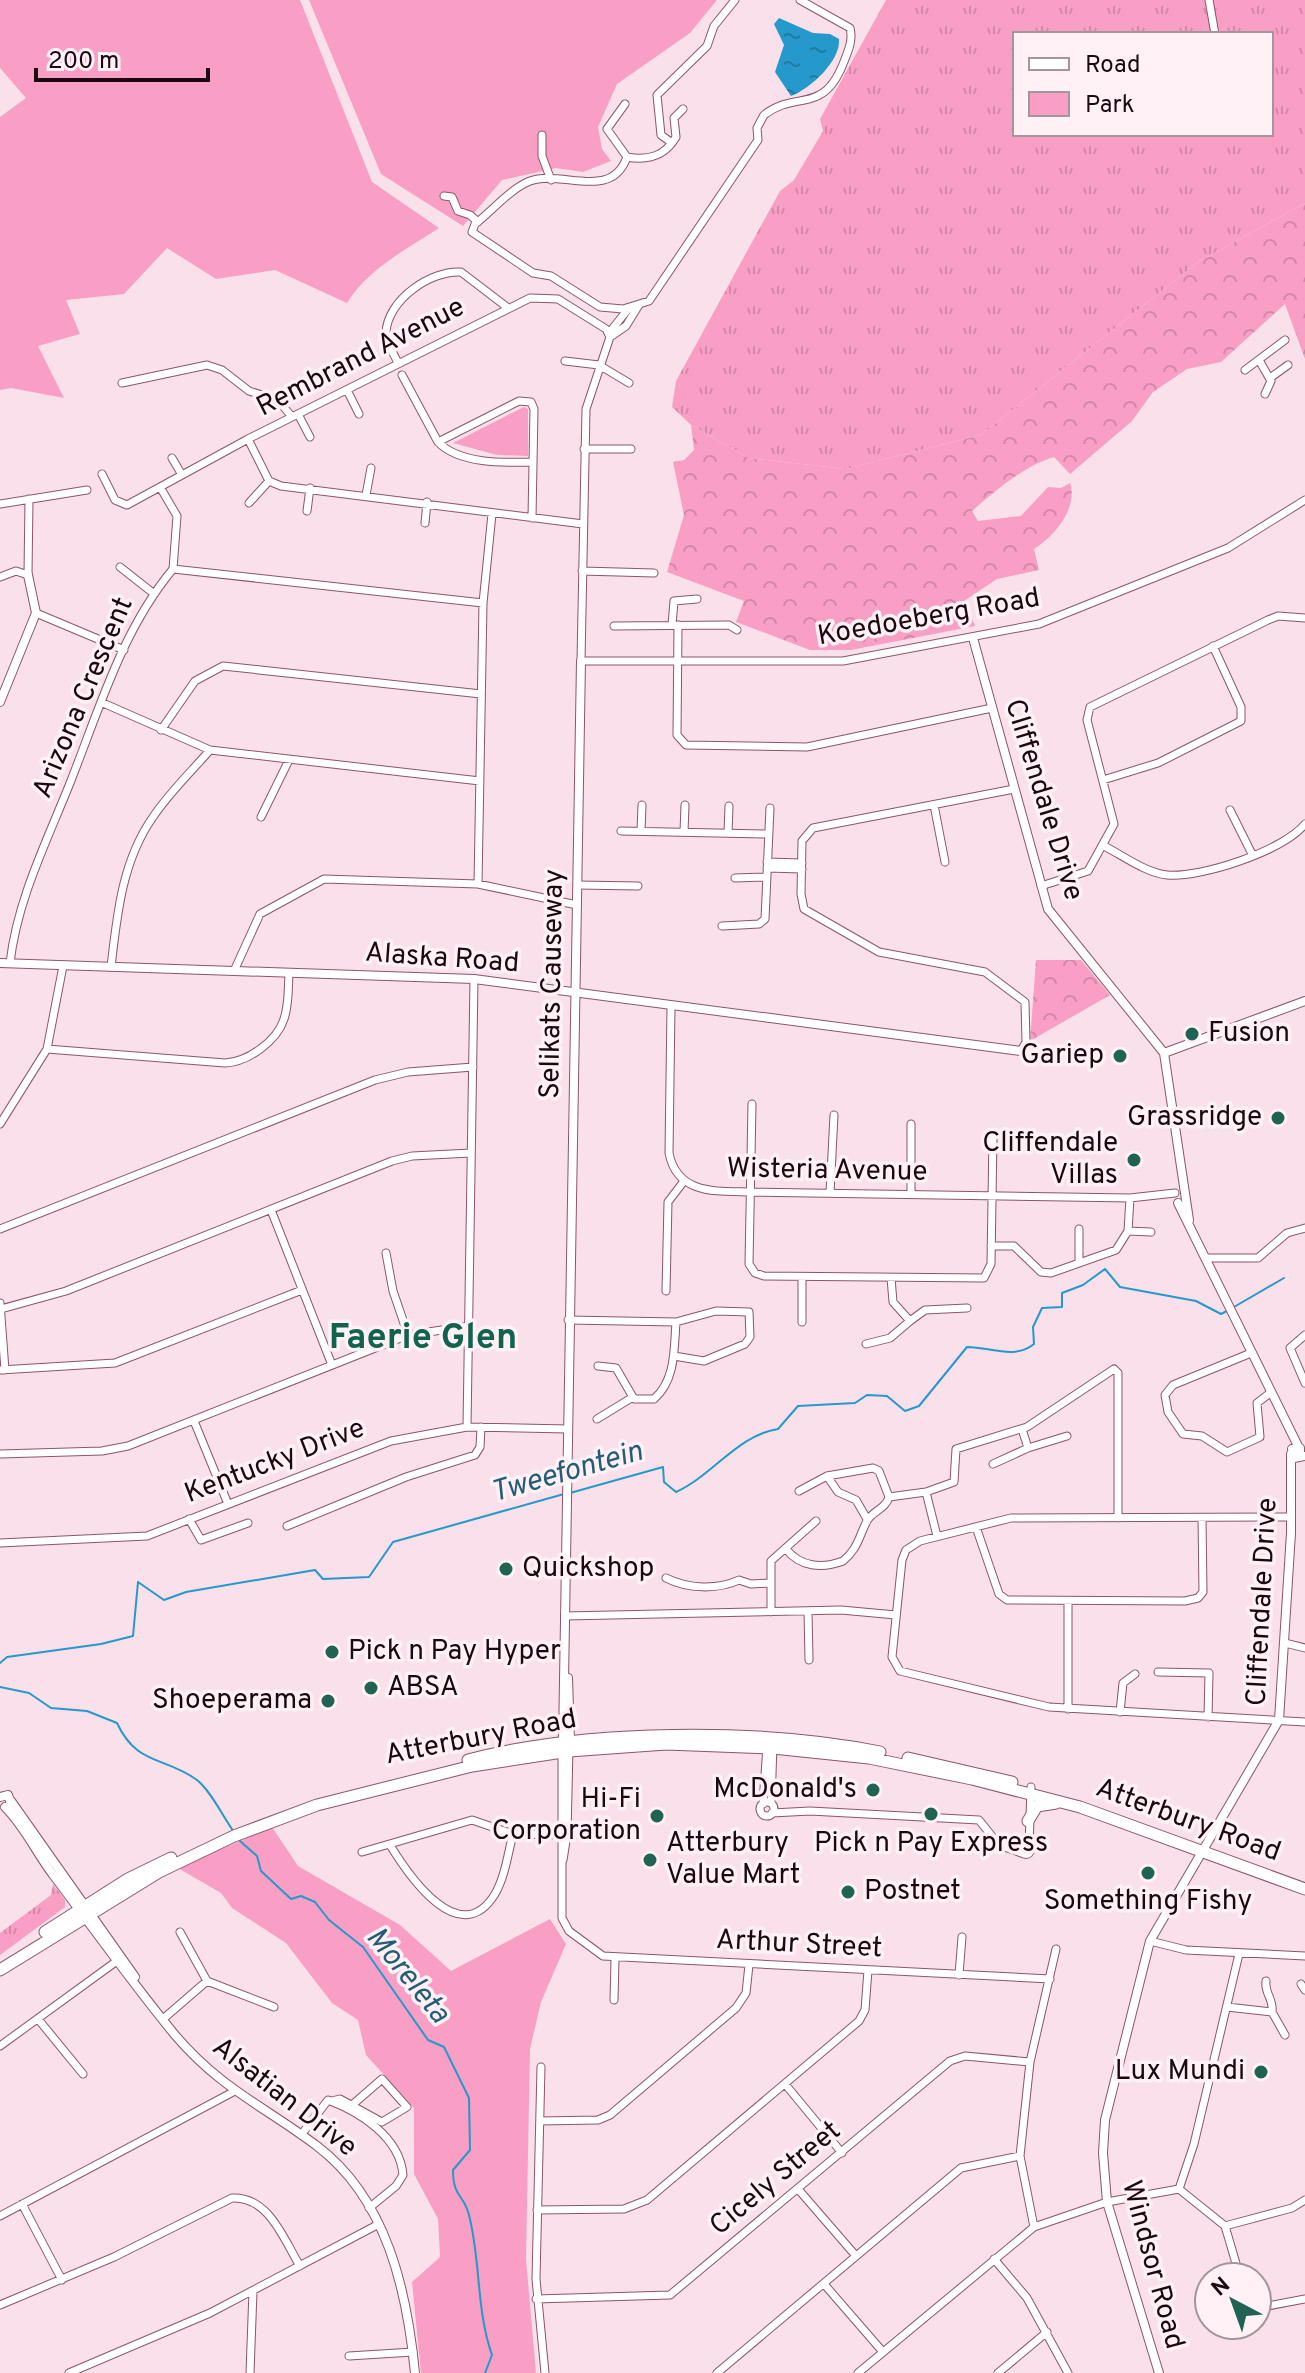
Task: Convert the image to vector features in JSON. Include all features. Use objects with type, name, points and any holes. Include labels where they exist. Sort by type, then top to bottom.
[{"type":"main road","name":"Atterbury Road","points":[[0,1961],[84,1910],[216,1841],[321,1798],[491,1754],[566,1746],[770,1744],[903,1764],[1030,1790],[1305,1889]]},
{"type":"main road","points":[[1028,1821],[1039,1805],[1069,1803]]},
{"type":"main road","name":"Atterbury Road","points":[[0,1970],[84,1910]]},
{"type":"street","points":[[672,143],[661,135],[657,95],[707,46],[714,26],[735,0]]},
{"type":"street","points":[[683,109],[673,120],[676,137],[656,157],[627,157],[607,180],[526,182],[478,222],[472,229],[474,234],[533,273],[551,276],[603,309],[629,308],[656,294],[755,145],[758,125],[764,115],[779,107],[818,97],[839,72],[851,38],[850,28],[800,0]]},
{"type":"street","points":[[1209,0],[1215,32]]},
{"type":"street","points":[[625,104],[607,132],[627,157]]},
{"type":"street","points":[[542,135],[542,156],[551,180]]},
{"type":"street","points":[[444,196],[453,199],[458,211],[478,222]]},
{"type":"street","points":[[398,363],[387,338],[387,328],[401,303],[417,286],[444,273],[461,272],[508,308]]},
{"type":"street","name":"Rembrand Avenue","points":[[102,474],[121,505],[138,499],[295,415],[535,297],[554,298],[608,333]]},
{"type":"street","points":[[608,333],[626,326],[639,305]]},
{"type":"street","points":[[608,333],[629,308]]},
{"type":"street","name":"Selikats Causeway","points":[[562,1918],[560,1873],[566,1746],[564,1645],[568,1320],[584,449],[588,395],[608,333]]},
{"type":"street","points":[[1245,370],[1285,340]]},
{"type":"street","points":[[1259,360],[1270,378]]},
{"type":"street","points":[[565,361],[599,365],[629,383]]},
{"type":"street","points":[[122,383],[207,365],[222,370],[249,391],[278,400],[295,415],[310,437]]},
{"type":"street","points":[[1265,394],[1270,378],[1288,365]]},
{"type":"street","points":[[402,375],[438,442],[455,453],[494,461],[533,462]]},
{"type":"street","points":[[347,390],[359,414]]},
{"type":"street","points":[[438,442],[528,400],[534,409],[532,518]]},
{"type":"street","points":[[248,439],[269,481]]},
{"type":"street","points":[[584,449],[631,449]]},
{"type":"street","points":[[172,458],[182,475]]},
{"type":"street","points":[[366,495],[371,468]]},
{"type":"street","points":[[269,481],[492,514],[583,524]]},
{"type":"street","points":[[249,503],[269,481]]},
{"type":"street","points":[[160,487],[177,516],[173,569],[483,603]]},
{"type":"street","points":[[307,511],[310,488]]},
{"type":"street","points":[[0,504],[87,490]]},
{"type":"street","points":[[0,702],[36,613],[28,575],[29,499]]},
{"type":"street","name":"Koedoeberg Road","points":[[581,661],[843,661],[1045,623],[1238,542],[1305,500]]},
{"type":"street","points":[[425,523],[427,502]]},
{"type":"street","points":[[478,884],[483,603],[492,514]]},
{"type":"street","points":[[120,567],[153,593]]},
{"type":"street","name":"Arizona Crescent","points":[[5,963],[31,879],[124,650],[140,613],[173,569]]},
{"type":"street","points":[[0,577],[16,571],[28,575]]},
{"type":"street","points":[[582,571],[654,573]]},
{"type":"street","points":[[697,599],[674,601],[677,735],[680,742],[691,747],[807,747],[992,708]]},
{"type":"street","points":[[36,613],[124,650]]},
{"type":"street","points":[[1041,886],[1088,871],[1104,846],[1114,822],[1087,720],[1090,707],[1273,618],[1305,618]]},
{"type":"street","points":[[614,626],[729,625],[737,630]]},
{"type":"street","name":"Cliffendale Drive","points":[[973,638],[1050,912],[1164,1053]]},
{"type":"street","points":[[1103,780],[1158,763],[1241,721],[1241,707],[1213,646]]},
{"type":"street","points":[[161,730],[195,681],[223,666],[481,694]]},
{"type":"street","points":[[0,672],[10,676]]},
{"type":"street","points":[[103,703],[210,750],[480,781]]},
{"type":"street","points":[[111,967],[122,890],[143,833],[160,807],[210,750]]},
{"type":"street","points":[[261,817],[289,760]]},
{"type":"street","points":[[1014,789],[813,828],[803,838],[802,906],[819,919],[888,955],[979,968],[1020,996],[1027,1012],[1026,1042],[1021,1051]]},
{"type":"street","points":[[641,831],[642,805]]},
{"type":"street","points":[[684,832],[685,805]]},
{"type":"street","points":[[934,805],[945,862]]},
{"type":"street","points":[[728,833],[729,806]]},
{"type":"street","points":[[722,926],[763,923],[770,808]]},
{"type":"street","points":[[1230,810],[1252,854]]},
{"type":"street","points":[[1104,846],[1167,875],[1217,870],[1292,835],[1305,824]]},
{"type":"street","points":[[621,831],[768,834]]},
{"type":"street","points":[[735,878],[786,865],[802,866]]},
{"type":"street","points":[[234,971],[260,914],[318,881],[478,884],[577,905]]},
{"type":"street","points":[[578,885],[638,886]]},
{"type":"street","name":"Alaska Road","points":[[5,963],[474,979],[1021,1051]]},
{"type":"street","points":[[0,1124],[47,1049],[63,966]]},
{"type":"street","points":[[47,1049],[225,1063],[240,1061],[281,1027],[287,1009],[289,974]]},
{"type":"street","points":[[467,1427],[474,979]]},
{"type":"street","points":[[1179,1197],[1180,1179],[1164,1053],[1303,1001],[1305,1013]]},
{"type":"street","name":"Wisteria Avenue","points":[[671,1007],[669,1153],[674,1169],[684,1181],[701,1189],[1179,1197]]},
{"type":"street","points":[[0,1229],[375,1080],[408,1072],[473,1067]]},
{"type":"street","points":[[752,1104],[751,1269],[764,1276],[981,1279],[991,1268],[993,1136]]},
{"type":"street","points":[[830,1193],[834,1115]]},
{"type":"street","points":[[911,1124],[911,1194]]},
{"type":"street","points":[[302,1290],[115,1363],[3,1370],[1,1311],[66,1291],[407,1157],[471,1153]]},
{"type":"street","points":[[666,1291],[668,1202],[684,1181]]},
{"type":"street","name":"Cliffendale Drive","points":[[1179,1197],[1299,1453],[1292,1477],[1279,1720],[1203,1854]]},
{"type":"street","points":[[991,1246],[1014,1246],[1045,1274],[1114,1251],[1128,1231],[1130,1198]]},
{"type":"street","points":[[271,1210],[332,1365]]},
{"type":"street","points":[[1207,1258],[1258,1258],[1287,1233],[1305,1228]]},
{"type":"street","points":[[1079,1229],[1079,1263]]},
{"type":"street","points":[[1128,1231],[1151,1232]]},
{"type":"street","points":[[386,1253],[393,1291],[408,1335]]},
{"type":"street","points":[[802,1277],[802,1322]]},
{"type":"street","points":[[891,1278],[893,1302],[910,1321]]},
{"type":"street","points":[[866,1344],[890,1338],[925,1310],[967,1308]]},
{"type":"street","points":[[568,1320],[676,1322],[703,1312],[746,1310],[750,1337],[742,1346],[709,1359],[674,1356]]},
{"type":"street","points":[[598,1366],[616,1368],[633,1397],[645,1401],[656,1397],[674,1356],[676,1322]]},
{"type":"street","points":[[0,1454],[109,1450],[194,1421],[408,1335],[469,1326]]},
{"type":"street","points":[[1305,1335],[1290,1348],[1305,1383]]},
{"type":"street","points":[[1251,1353],[1173,1385],[1165,1395],[1168,1412],[1183,1434],[1202,1436],[1227,1452],[1260,1437],[1257,1403],[1270,1393]]},
{"type":"street","points":[[889,1497],[926,1492],[954,1482],[956,1449],[1022,1429],[1076,1396],[1103,1373],[1114,1369],[1118,1373],[1118,1518]]},
{"type":"street","points":[[597,1419],[633,1397]]},
{"type":"street","points":[[194,1421],[228,1504]]},
{"type":"street","name":"Kentucky Drive","points":[[0,1543],[139,1538],[376,1445],[467,1427],[568,1429]]},
{"type":"street","points":[[287,1526],[448,1462],[475,1455],[480,1447],[481,1427]]},
{"type":"street","points":[[1022,1429],[1028,1448]]},
{"type":"street","points":[[993,1464],[1028,1448],[1067,1436]]},
{"type":"street","points":[[786,1549],[795,1561],[804,1564],[838,1563],[855,1550],[867,1519],[887,1504],[889,1497],[875,1468],[827,1476],[799,1491]]},
{"type":"street","points":[[827,1476],[838,1492],[856,1500],[867,1519]]},
{"type":"street","points":[[926,1492],[937,1536]]},
{"type":"street","points":[[1291,1517],[1011,1518],[916,1542],[904,1554],[892,1657],[900,1671],[1068,1709],[1305,1722]]},
{"type":"street","points":[[976,1527],[1002,1597],[1068,1601],[1185,1601],[1198,1598],[1203,1588],[1202,1518]]},
{"type":"street","points":[[189,1519],[201,1540],[248,1523]]},
{"type":"street","points":[[771,1612],[771,1561],[816,1521]]},
{"type":"street","points":[[666,1578],[691,1585],[723,1587],[739,1580],[751,1584],[770,1583]]},
{"type":"street","points":[[1068,1601],[1068,1709]]},
{"type":"street","points":[[565,1616],[808,1611],[896,1615]]},
{"type":"street","points":[[808,1611],[809,1660]]},
{"type":"street","points":[[1285,1643],[1305,1648]]},
{"type":"street","points":[[1158,1672],[1209,1673],[1208,1717]]},
{"type":"street","points":[[1120,1712],[1124,1681],[1135,1674]]},
{"type":"street","points":[[770,1744],[770,1806],[783,1810],[979,1820],[999,1845],[1010,1851],[1025,1849],[1030,1790]]},
{"type":"street","name":"Alsatian Drive","points":[[0,1784],[4,1803],[149,2001],[201,2063],[233,2092],[301,2135],[342,2168],[379,2224],[409,2312],[415,2373]]},
{"type":"street","points":[[362,1852],[472,1820],[513,1834],[564,1835]]},
{"type":"street","points":[[390,1845],[420,1889],[449,1911],[465,1915],[483,1907],[493,1896],[513,1834]]},
{"type":"street","name":"Windsor Road","points":[[1159,2373],[1107,2202],[1103,2153],[1105,2120],[1150,1941],[1203,1854]]},
{"type":"street","name":"Arthur Street","points":[[562,1918],[577,1938],[603,1956],[615,1959],[1050,1979]]},
{"type":"street","points":[[180,1932],[207,1981],[274,2007]]},
{"type":"street","points":[[959,1975],[962,1937]]},
{"type":"street","points":[[1150,1941],[1186,1950],[1305,1956]]},
{"type":"street","points":[[1034,2227],[1020,2156],[1030,2062],[1056,1949]]},
{"type":"street","points":[[1179,2189],[1194,2144],[1239,1954]]},
{"type":"street","points":[[0,2046],[120,1959]]},
{"type":"street","points":[[614,2000],[615,1959]]},
{"type":"street","points":[[540,2121],[598,2120],[610,2115],[736,2008],[746,1993],[749,1965]]},
{"type":"street","points":[[537,2210],[638,2206],[863,2016],[868,1970]]},
{"type":"street","points":[[163,2019],[207,1981]]},
{"type":"street","points":[[1266,1981],[1265,1988],[1274,2002],[1272,2012],[1285,2035]]},
{"type":"street","points":[[1227,2007],[1272,2012]]},
{"type":"street","points":[[38,2019],[83,2074]]},
{"type":"street","name":"Cicely Street","points":[[536,2299],[670,2295],[957,2058],[1030,2062]]},
{"type":"street","points":[[541,2067],[536,2299],[545,2373]]},
{"type":"street","points":[[301,2135],[329,2101],[340,2099],[351,2106],[382,2122],[407,2107],[382,2079],[351,2106]]},
{"type":"street","points":[[785,2084],[842,2153]]},
{"type":"street","points":[[0,2216],[233,2092]]},
{"type":"street","points":[[329,2101],[378,2127],[402,2168],[396,2186],[369,2208]]},
{"type":"street","points":[[717,2373],[961,2168],[1020,2156]]},
{"type":"street","points":[[798,2189],[856,2256]]},
{"type":"street","points":[[858,2373],[1034,2227],[1107,2202],[1179,2189],[1225,2226],[1235,2261]]},
{"type":"street","points":[[0,2305],[62,2280],[237,2198],[250,2200],[266,2211],[300,2266]]},
{"type":"street","points":[[1225,2226],[1292,2208],[1305,2200]]},
{"type":"street","points":[[22,2204],[62,2280]]},
{"type":"street","points":[[69,2373],[182,2326],[379,2224]]},
{"type":"street","points":[[994,2259],[1027,2298],[1068,2373]]},
{"type":"street","points":[[824,2284],[883,2352]]},
{"type":"street","points":[[250,2373],[253,2291]]},
{"type":"street","points":[[1273,2305],[1305,2299]]},
{"type":"street","points":[[998,2373],[1047,2332]]},
{"type":"street","points":[[349,2356],[413,2352]]},
{"type":"green space","points":[[0,0],[300,0],[372,182],[439,228],[376,270],[347,303],[275,270],[216,279],[167,248],[124,294],[66,300],[80,334],[38,346],[64,398],[11,388],[0,390],[0,117],[26,98],[0,68]]},
{"type":"green space","points":[[309,0],[717,0],[690,33],[617,84],[598,127],[602,149],[611,161],[583,172],[556,168],[502,180],[463,226],[381,174]]},
{"type":"green space","points":[[886,0],[1305,0],[1305,203],[1198,262],[981,435],[846,469],[749,458],[691,425],[672,407],[676,381],[780,191],[794,180],[823,131],[820,119]]},
{"type":"green space","points":[[1305,203],[1305,359],[1285,304],[1221,362],[1187,369],[1153,392],[1132,421],[1070,474],[1054,457],[1021,473],[991,495],[972,511],[978,521],[1021,516],[1048,487],[1061,488],[1070,483],[1072,492],[1068,511],[1057,529],[1034,549],[1039,570],[997,579],[964,601],[975,626],[851,650],[810,650],[736,622],[744,601],[667,572],[684,515],[673,462],[684,460],[694,450],[691,425],[749,458],[846,469],[981,435],[1198,262]]},
{"type":"green space","points":[[524,407],[528,409],[528,456],[497,455],[453,443]]},
{"type":"green space","points":[[1036,960],[1081,960],[1110,995],[1030,1041]]},
{"type":"green space","points":[[272,1827],[298,1866],[400,1925],[451,1971],[550,1919],[566,1944],[541,2002],[530,2049],[526,2259],[536,2373],[421,2373],[412,2282],[440,2257],[438,2219],[414,2174],[414,2108],[366,2055],[358,2020],[332,2003],[286,1943],[232,1908],[221,1893],[178,1868]]},
{"type":"green space","points":[[53,1884],[65,1900],[65,1907],[0,1955],[0,1933],[51,1895]]},
{"type":"water","points":[[779,18],[813,33],[830,34],[839,39],[830,65],[807,87],[791,96],[775,72],[784,45],[774,24]]},
{"type":"waterway","name":"Tweefontein","points":[[570,1493],[663,1467],[664,1482],[676,1492],[750,1439],[778,1429],[798,1406],[855,1403],[867,1395],[887,1396],[905,1411],[919,1406],[967,1347],[1010,1352],[1026,1349],[1034,1344],[1033,1327],[1042,1308],[1062,1307],[1062,1293],[1083,1285],[1105,1269],[1120,1287],[1196,1301],[1221,1314],[1229,1310]]},
{"type":"waterway","name":"Tweefontein","points":[[1234,1307],[1284,1278]]},
{"type":"waterway","name":"Tweefontein","points":[[0,1663],[7,1657],[101,1644],[133,1636],[138,1582],[164,1600],[186,1592],[315,1570],[323,1579],[369,1577],[393,1542],[564,1494]]},
{"type":"waterway","name":"Moreleta","points":[[0,1687],[29,1693],[51,1708],[87,1711],[117,1723],[133,1747],[142,1754],[197,1780],[234,1832]]},
{"type":"waterway","name":"Moreleta","points":[[240,1841],[257,1856],[261,1871],[291,1899],[301,1896],[315,1902],[329,1920],[363,1947],[428,2040],[444,2047],[469,2098],[470,2150],[453,2170],[453,2179],[467,2208],[473,2233],[483,2321],[492,2355],[485,2373]]},
{"type":"place","name":"Fusion","points":[[1192,1034]]},
{"type":"place","name":"Gariep","points":[[1120,1056]]},
{"type":"place","name":"Grassridge","points":[[1278,1118]]},
{"type":"place","name":"Cliffendale Villas","points":[[1134,1160]]},
{"type":"place","name":"Quickshop","points":[[506,1569]]},
{"type":"place","name":"Pick n Pay Hyper","points":[[332,1652]]},
{"type":"place","name":"ABSA","points":[[371,1688]]},
{"type":"place","name":"Shoeperama","points":[[328,1701]]},
{"type":"place","name":"McDonald's","points":[[873,1790]]},
{"type":"place","name":"Pick n Pay Express","points":[[931,1814]]},
{"type":"place","name":"Hi-Fi Corporation","points":[[657,1816]]},
{"type":"place","name":"Atterbury Value Mart","points":[[650,1860]]},
{"type":"place","name":"Something Fishy","points":[[1148,1873]]},
{"type":"place","name":"Postnet","points":[[848,1892]]},
{"type":"place","name":"Lux Mundi","points":[[1261,2072]]},
{"type":"district","name":"Faerie Glen","points":[[423,1339]]}]
